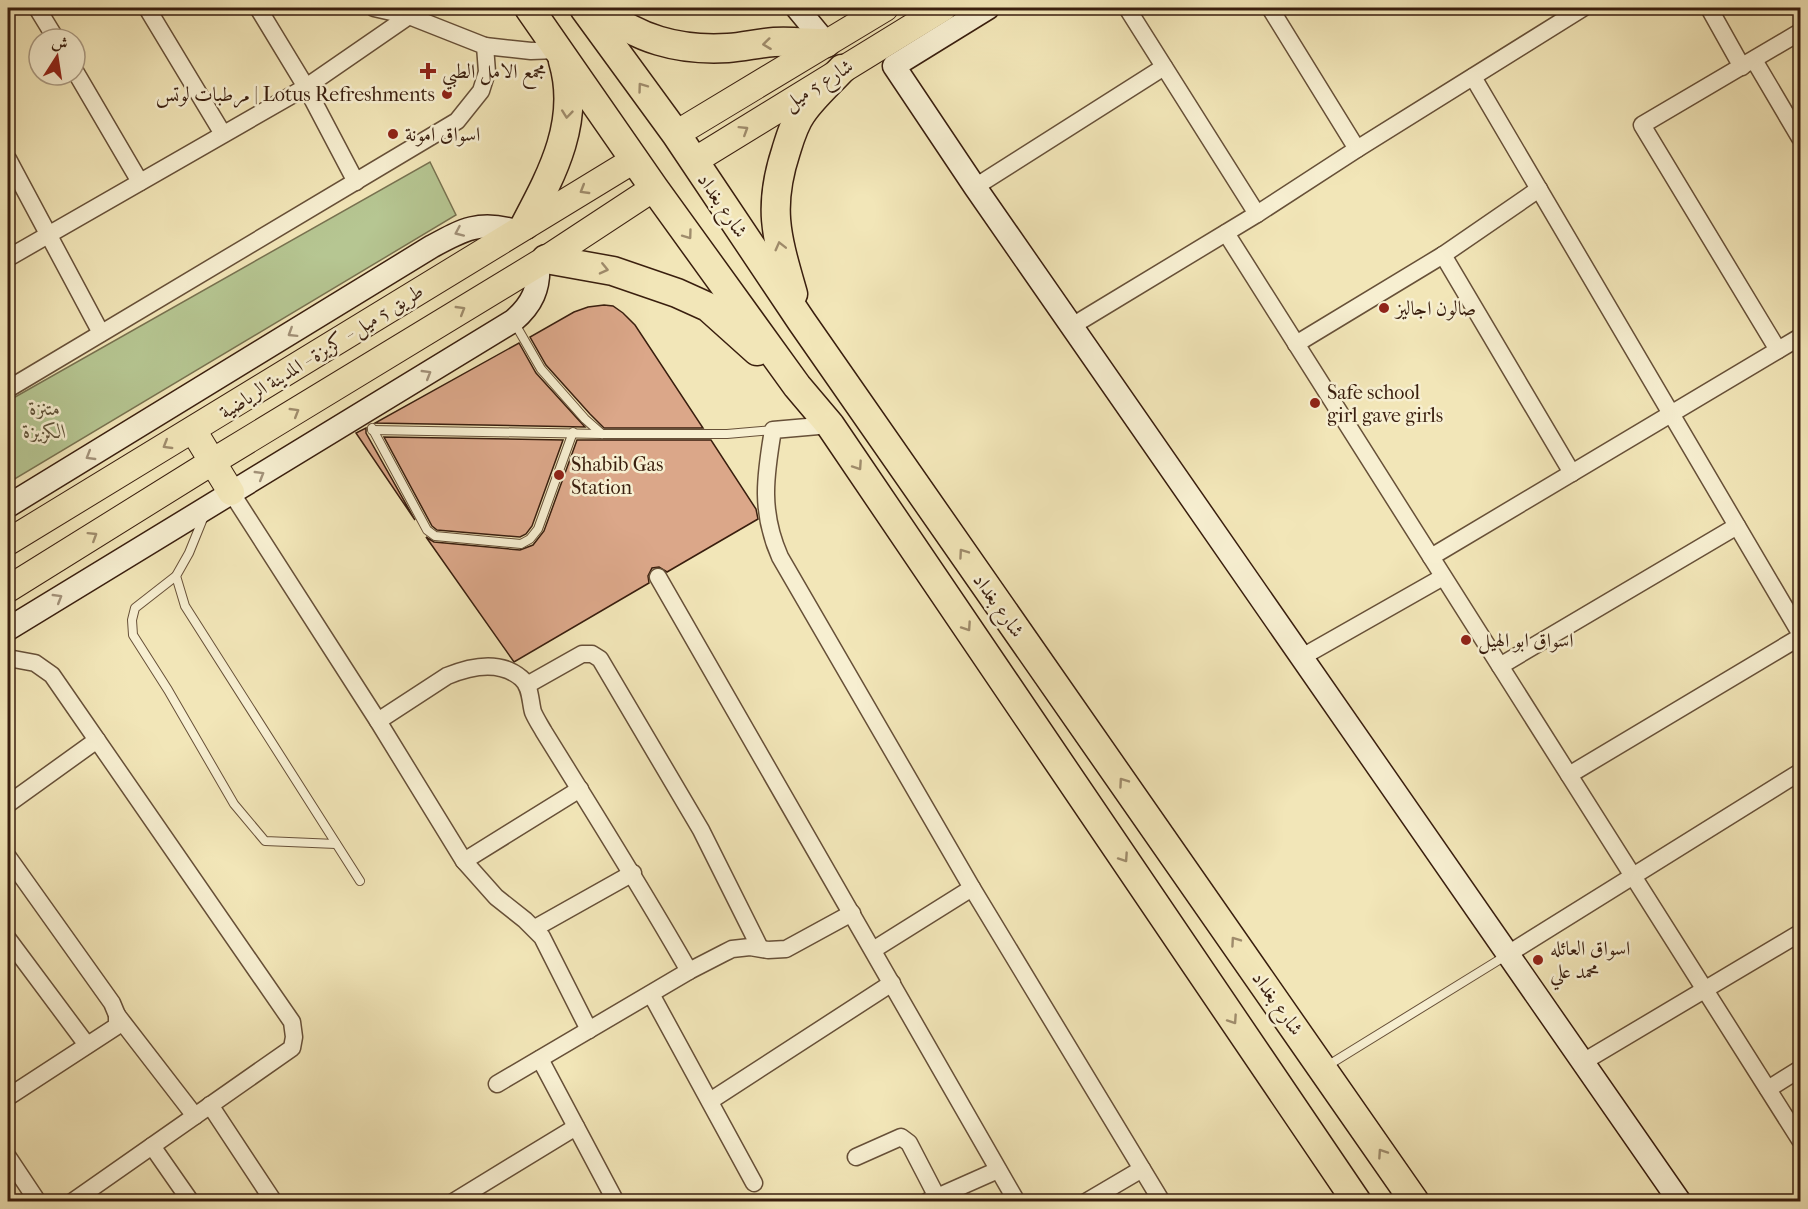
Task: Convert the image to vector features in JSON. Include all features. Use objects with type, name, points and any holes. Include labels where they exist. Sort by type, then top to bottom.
[{"type":"highway","name":"شارع بغداد","points":[[529,8],[654,188],[797,386],[830,425],[1357,1202]]},
{"type":"highway","name":"شارع بغداد","points":[[584,8],[676,134],[802,322],[1324,1068],[1415,1202]]},
{"type":"highway","points":[[598,8],[625,27],[645,37],[679,46],[703,49],[774,42],[826,43]]},
{"type":"highway","points":[[520,228],[550,179],[562,148],[568,85],[560,53]]},
{"type":"highway","points":[[802,322],[778,242],[775,218],[778,178],[793,131],[802,112],[842,69]]},
{"type":"highway","points":[[542,261],[613,271],[678,293],[708,307],[797,386]]},
{"type":"main road","name":"شارع 5 ميل","points":[[676,134],[885,8]]},
{"type":"main road","name":"شارع 5 ميل","points":[[694,161],[943,8]]},
{"type":"main road","name":"طريق 5 ميل - كزيزة - المدينة الرياضية","points":[[8,542],[634,160]]},
{"type":"main road","name":"طريق 5 ميل - كزيزة - المدينة الرياضية","points":[[8,589],[542,261],[654,188]]},
{"type":"main road","points":[[193,430],[231,492]]},
{"type":"street","points":[[38,8],[49,27]]},
{"type":"street","points":[[147,8],[223,134]]},
{"type":"street","points":[[258,8],[306,87],[356,182]]},
{"type":"street","points":[[374,8],[406,12],[485,46],[560,53]]},
{"type":"street","points":[[988,8],[894,66],[975,187],[1680,1202]]},
{"type":"street","points":[[1127,8],[1257,214]]},
{"type":"street","points":[[1270,8],[1357,149]]},
{"type":"street","points":[[1072,326],[1257,214],[1583,8]]},
{"type":"street","points":[[1709,8],[1800,138]]},
{"type":"street","points":[[803,9],[826,43]]},
{"type":"street","points":[[8,258],[306,87],[406,12]]},
{"type":"street","points":[[1778,350],[1642,125],[1800,32]]},
{"type":"street","points":[[8,389],[457,121],[481,91],[487,72],[485,46]]},
{"type":"street","points":[[975,187],[1164,67]]},
{"type":"street","points":[[1473,77],[1800,633]]},
{"type":"street","points":[[84,87],[140,182]]},
{"type":"street","points":[[8,159],[101,333]]},
{"type":"street","points":[[1296,344],[1443,255],[1539,189]]},
{"type":"street","points":[[8,506],[460,230],[482,225],[520,228]]},
{"type":"street","points":[[1226,233],[1800,1140]]},
{"type":"street","points":[[1443,255],[1572,473]]},
{"type":"street","points":[[8,628],[231,492],[368,421],[523,313],[537,290],[542,261]]},
{"type":"street","points":[[1431,557],[1800,337]]},
{"type":"street","points":[[830,425],[773,430],[766,472],[765,501],[774,544],[972,888],[1162,1202]]},
{"type":"street","points":[[231,492],[378,721],[464,861],[496,897],[535,928],[542,937],[589,1030]]},
{"type":"street","points":[[1500,666],[1737,526]]},
{"type":"street","points":[[658,577],[1017,1202]]},
{"type":"street","points":[[1302,657],[1443,577]]},
{"type":"street","points":[[1569,775],[1800,638]]},
{"type":"street","points":[[527,685],[582,654],[592,654],[600,659],[696,821],[759,948]]},
{"type":"street","points":[[8,658],[35,663],[52,675],[292,1022],[294,1037],[292,1048],[72,1202]]},
{"type":"street","points":[[378,721],[447,676],[472,668],[485,666],[504,669],[521,678],[527,685],[537,721],[633,873],[689,971]]},
{"type":"street","points":[[8,804],[97,740]]},
{"type":"street","points":[[1508,954],[1800,772]]},
{"type":"street","points":[[464,861],[580,789]]},
{"type":"street","points":[[8,857],[112,1003],[117,1015],[195,1116]]},
{"type":"street","points":[[535,928],[633,873]]},
{"type":"street","points":[[873,950],[972,888]]},
{"type":"street","points":[[497,1084],[689,971],[732,949],[750,947],[777,950],[794,946],[852,913]]},
{"type":"street","points":[[1583,1062],[1800,933]]},
{"type":"street","points":[[8,939],[87,1045]]},
{"type":"street","points":[[710,1101],[892,983]]},
{"type":"street","points":[[651,994],[754,1183]]},
{"type":"street","points":[[8,1098],[117,1026],[117,1015]]},
{"type":"street","points":[[540,1059],[616,1202]]},
{"type":"street","points":[[1768,1089],[1800,1069]]},
{"type":"street","points":[[210,1105],[274,1202]]},
{"type":"street","points":[[453,1202],[576,1127]]},
{"type":"street","points":[[856,1157],[901,1137],[909,1143],[932,1199],[998,1170]]},
{"type":"street","points":[[152,1146],[191,1202]]},
{"type":"street","points":[[8,1157],[38,1202]]},
{"type":"street","points":[[1086,1202],[1142,1169]]},
{"type":"lane","points":[[513,321],[541,369],[585,419],[602,434]]},
{"type":"lane","points":[[368,421],[427,530],[435,536],[521,544],[531,539],[538,529],[573,432]]},
{"type":"lane","points":[[368,421],[602,434],[727,434],[773,430]]},
{"type":"lane","points":[[207,507],[189,553],[176,576],[135,608],[132,620],[133,635],[168,690],[234,804],[265,841],[336,844]]},
{"type":"lane","points":[[176,576],[185,606],[360,881]]},
{"type":"lane","points":[[1324,1068],[1508,954]]},
{"type":"green space","name":"متنزة الكزيزة","points":[[430,162],[456,215],[8,483],[8,401]]},
{"type":"building","points":[[604,305],[613,306],[635,325],[703,428],[604,428],[546,365],[530,337],[574,312]]},
{"type":"building","points":[[519,343],[536,373],[585,427],[375,423]]},
{"type":"building","points":[[366,428],[366,433],[415,520],[356,433]]},
{"type":"building","points":[[384,437],[563,440],[532,526],[526,534],[520,537],[437,530],[432,526]]},
{"type":"building","points":[[577,440],[711,440],[756,509],[758,519],[667,572],[659,567],[652,568],[648,576],[649,583],[514,662],[426,537],[434,542],[520,550],[533,545],[544,531]]},
{"type":"place","name":"مجمع الامل الطبي","points":[[428,71]]},
{"type":"place","name":"مرطبات لوتس | Lotus Refreshments","points":[[447,94]]},
{"type":"place","name":"اسواق امونة","points":[[393,134]]},
{"type":"place","name":"صالون اجاليز","points":[[1384,308]]},
{"type":"place","name":"Safe school girl gave girls","points":[[1315,403]]},
{"type":"place","name":"Shabib Gas Station","points":[[559,475]]},
{"type":"place","name":"اسواق ابو الهيل","points":[[1466,640]]},
{"type":"place","name":"اسواق العائله محمد علي","points":[[1538,960]]}]
